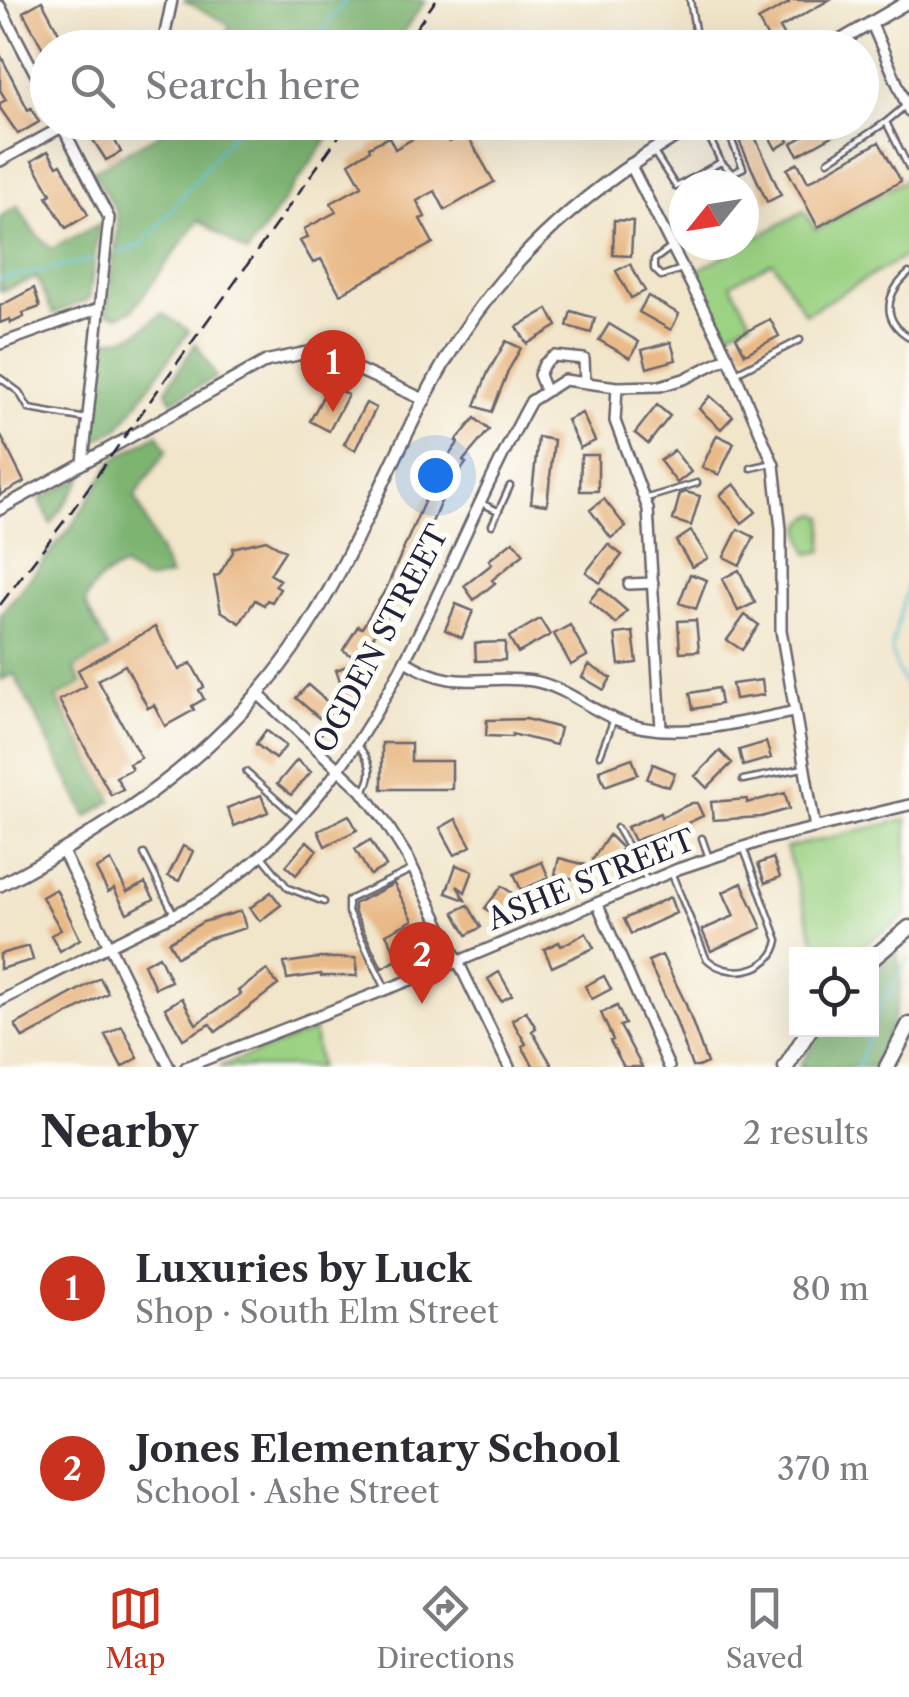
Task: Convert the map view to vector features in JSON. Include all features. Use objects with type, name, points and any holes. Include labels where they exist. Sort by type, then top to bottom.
[{"type":"main road","points":[[858,30],[909,1]]},
{"type":"main road","points":[[0,884],[108,826],[174,778],[258,694],[333,586],[424,400],[463,331],[498,284],[553,224],[668,140]]},
{"type":"main road","points":[[879,953],[909,928]]},
{"type":"main road","points":[[887,1067],[909,1025]]},
{"type":"main road","points":[[786,1067],[805,1037]]},
{"type":"street","points":[[166,30],[172,0]]},
{"type":"street","points":[[0,6],[30,64]]},
{"type":"street","points":[[871,22],[874,30]]},
{"type":"street","points":[[879,41],[908,108]]},
{"type":"street","points":[[0,161],[37,140]]},
{"type":"street","points":[[72,140],[109,218],[83,463]]},
{"type":"street","points":[[630,164],[669,239]]},
{"type":"street","points":[[680,260],[736,373],[774,463],[781,529],[781,630],[815,828]]},
{"type":"street","points":[[0,344],[97,309]]},
{"type":"street","points":[[0,509],[252,368],[288,355],[326,355],[424,400]]},
{"type":"street","name":"OGDEN STREET","points":[[0,1000],[207,897],[262,856],[300,820],[340,772],[405,661],[518,424],[531,401],[546,390],[538,375],[544,364],[554,356],[584,359],[585,382]]},
{"type":"street","points":[[546,390],[564,380],[618,387],[660,386],[728,357]]},
{"type":"street","points":[[618,387],[615,421],[644,499],[661,730]]},
{"type":"street","points":[[629,584],[653,583]]},
{"type":"street","points":[[405,661],[440,679],[531,681],[554,688],[614,719],[661,730],[686,731],[793,712]]},
{"type":"street","points":[[258,694],[363,792],[384,820],[413,869],[509,1067]]},
{"type":"street","name":"ASHE STREET","points":[[186,1067],[709,858],[909,805]]},
{"type":"street","points":[[63,852],[169,1067]]},
{"type":"street","points":[[597,903],[669,1067]]},
{"type":"lane","points":[[690,0],[695,30]]},
{"type":"lane","points":[[879,127],[908,108]]},
{"type":"lane","points":[[886,122],[909,168]]},
{"type":"lane","points":[[705,140],[732,173],[744,168],[732,140]]},
{"type":"lane","points":[[828,161],[859,140]]},
{"type":"lane","points":[[652,150],[676,187],[722,162]]},
{"type":"lane","points":[[669,250],[654,260],[654,269],[661,276],[668,276],[684,268]]},
{"type":"lane","points":[[909,274],[892,288],[890,297],[890,314],[904,336],[909,337]]},
{"type":"lane","points":[[736,373],[800,340]]},
{"type":"lane","points":[[0,378],[19,392],[29,408],[87,418]]},
{"type":"lane","points":[[750,468],[774,463]]},
{"type":"lane","points":[[644,499],[697,483]]},
{"type":"lane","points":[[492,525],[510,486]]},
{"type":"lane","points":[[482,504],[498,511]]},
{"type":"lane","points":[[309,742],[341,708]]},
{"type":"lane","points":[[600,756],[614,719]]},
{"type":"lane","points":[[357,744],[367,756],[371,771],[363,792]]},
{"type":"lane","points":[[744,780],[804,768]]},
{"type":"lane","points":[[246,772],[300,820]]},
{"type":"lane","points":[[618,828],[648,882]]},
{"type":"lane","points":[[702,838],[709,858]]},
{"type":"lane","points":[[671,872],[706,958],[714,967],[727,972],[745,970],[766,962],[776,953],[778,940],[743,847]]},
{"type":"lane","points":[[144,854],[174,914]]},
{"type":"lane","points":[[262,856],[288,888],[324,902]]},
{"type":"lane","points":[[386,990],[348,912],[348,900],[413,869]]},
{"type":"green space","points":[[183,0],[426,0],[404,30],[228,30],[230,25]]},
{"type":"green space","points":[[148,140],[327,140],[247,253],[199,220],[133,309],[118,316],[106,312],[118,228],[116,211],[93,171]]},
{"type":"green space","points":[[909,178],[909,254],[805,314],[773,262],[731,284],[751,320],[727,333],[695,272],[716,260],[759,260],[759,236],[804,211],[816,230]]},
{"type":"green space","points":[[18,206],[31,228],[51,249],[99,224],[89,299],[53,314],[37,278],[0,291],[0,217]]},
{"type":"green space","points":[[162,313],[189,331],[119,428],[90,443],[102,339],[135,334]]},
{"type":"green space","points":[[196,343],[216,377],[172,401],[166,389]]},
{"type":"green space","points":[[158,434],[167,450],[135,496],[170,576],[146,581],[123,567],[94,586],[85,604],[109,649],[74,669],[82,684],[56,698],[112,800],[87,817],[14,674],[0,680],[0,615],[72,526],[114,459]]},
{"type":"green space","points":[[84,476],[51,524],[40,499]]},
{"type":"green space","points":[[818,514],[824,517],[823,551],[809,554],[802,535],[803,525]]},
{"type":"green space","points":[[907,819],[906,916],[860,947],[817,947],[786,848]]},
{"type":"green space","points":[[896,951],[899,996],[892,1024],[873,1067],[799,1067],[818,1037],[879,1037],[879,966]]},
{"type":"green space","points":[[314,1031],[319,1067],[219,1067]]},
{"type":"building","points":[[788,0],[829,0],[781,30],[763,30],[758,20],[789,3]]},
{"type":"building","points":[[42,1],[57,30],[33,30],[23,12]]},
{"type":"building","points":[[0,54],[30,109],[30,127],[18,134],[0,108],[6,100],[0,90]]},
{"type":"building","points":[[93,140],[115,140],[121,152],[106,160]]},
{"type":"building","points":[[383,140],[390,140],[395,149],[411,140],[470,140],[494,182],[445,210],[435,191],[417,201],[425,217],[420,219],[433,243],[340,294],[321,259],[313,263],[300,241],[308,237],[304,229],[336,212],[331,203],[362,186],[349,163]]},
{"type":"building","points":[[739,140],[756,140],[781,195],[767,202],[759,184],[759,170],[752,170]]},
{"type":"building","points":[[771,140],[788,140],[789,141],[776,149]]},
{"type":"building","points":[[797,140],[825,140],[798,155],[792,143]]},
{"type":"building","points":[[879,142],[901,181],[818,227],[787,169],[798,163],[808,182]]},
{"type":"building","points":[[48,151],[57,166],[61,164],[88,215],[66,228],[32,161]]},
{"type":"building","points":[[614,220],[633,221],[631,256],[613,255]]},
{"type":"building","points":[[630,264],[645,291],[631,298],[616,271]]},
{"type":"building","points":[[34,288],[40,307],[11,323],[10,319],[0,323],[0,306]]},
{"type":"building","points":[[648,296],[679,314],[671,330],[639,312]]},
{"type":"building","points":[[548,309],[557,326],[527,344],[517,327]]},
{"type":"building","points":[[571,311],[595,318],[591,333],[567,326]]},
{"type":"building","points":[[770,319],[779,336],[745,354],[736,337]]},
{"type":"building","points":[[609,324],[639,342],[630,358],[599,340]]},
{"type":"building","points":[[506,341],[521,348],[492,412],[475,406]]},
{"type":"building","points":[[671,342],[676,360],[647,368],[642,350]]},
{"type":"building","points":[[329,385],[348,395],[329,431],[310,421]]},
{"type":"building","points":[[710,396],[733,416],[721,429],[699,409]]},
{"type":"building","points":[[366,403],[376,408],[355,450],[344,444]]},
{"type":"building","points":[[657,405],[670,416],[648,444],[635,433]]},
{"type":"building","points":[[582,413],[595,441],[580,448],[567,420]]},
{"type":"building","points":[[475,418],[489,430],[463,461],[466,463],[446,490],[400,596],[358,660],[343,650],[386,589],[437,472]]},
{"type":"building","points":[[0,434],[24,482],[0,495]]},
{"type":"building","points":[[717,435],[734,443],[719,475],[702,467]]},
{"type":"building","points":[[538,437],[554,440],[547,505],[531,503]]},
{"type":"building","points":[[674,450],[691,472],[677,483],[660,461]]},
{"type":"building","points":[[581,455],[598,455],[598,491],[580,491]]},
{"type":"building","points":[[734,484],[756,512],[742,523],[720,495]]},
{"type":"building","points":[[680,494],[700,496],[691,526],[673,520]]},
{"type":"building","points":[[604,499],[626,527],[611,538],[590,510]]},
{"type":"building","points":[[738,529],[754,537],[740,565],[724,557]]},
{"type":"building","points":[[691,531],[708,558],[692,567],[676,541]]},
{"type":"building","points":[[266,540],[285,551],[270,574],[280,580],[275,586],[280,589],[272,602],[267,600],[264,605],[255,600],[240,623],[221,611],[214,576],[219,575],[232,548]]},
{"type":"building","points":[[513,541],[524,554],[474,600],[464,586]]},
{"type":"building","points":[[608,544],[622,555],[600,583],[586,572]]},
{"type":"building","points":[[739,570],[755,603],[738,611],[722,579]]},
{"type":"building","points":[[690,574],[707,580],[696,609],[679,603]]},
{"type":"building","points":[[600,588],[627,611],[616,624],[589,601]]},
{"type":"building","points":[[456,604],[473,611],[462,638],[445,630]]},
{"type":"building","points":[[745,615],[759,625],[742,650],[727,640]]},
{"type":"building","points":[[540,619],[550,635],[518,653],[509,637]]},
{"type":"building","points":[[696,620],[699,651],[680,652],[678,621]]},
{"type":"building","points":[[570,625],[587,656],[571,665],[554,634]]},
{"type":"building","points":[[155,627],[179,670],[191,663],[204,687],[199,690],[204,699],[192,706],[194,710],[165,726],[154,705],[148,708],[125,665],[98,680],[141,758],[129,764],[132,769],[116,777],[123,789],[111,795],[59,700],[86,686],[78,670]]},
{"type":"building","points":[[633,632],[637,663],[619,665],[615,634]]},
{"type":"building","points":[[505,642],[505,660],[476,661],[475,643]]},
{"type":"building","points":[[352,664],[363,694],[347,700],[336,670]]},
{"type":"building","points":[[589,665],[611,678],[604,690],[582,677]]},
{"type":"building","points":[[762,680],[764,695],[735,699],[732,684]]},
{"type":"building","points":[[308,685],[331,705],[319,718],[296,698]]},
{"type":"building","points":[[718,688],[721,704],[693,709],[690,693]]},
{"type":"building","points":[[526,719],[560,728],[556,745],[512,734],[486,736],[487,720]]},
{"type":"building","points":[[266,730],[286,746],[275,759],[256,744]]},
{"type":"building","points":[[766,742],[771,758],[743,766],[739,750]]},
{"type":"building","points":[[382,743],[411,743],[411,761],[452,761],[452,789],[382,789]]},
{"type":"building","points":[[720,751],[732,763],[707,788],[695,776]]},
{"type":"building","points":[[632,758],[638,774],[605,786],[599,770]]},
{"type":"building","points":[[297,760],[311,772],[291,795],[277,784]]},
{"type":"building","points":[[653,764],[675,773],[669,787],[647,779]]},
{"type":"building","points":[[785,793],[789,809],[761,817],[713,820],[711,802],[747,799],[747,803]]},
{"type":"building","points":[[261,795],[268,812],[234,826],[227,808]]},
{"type":"building","points":[[697,803],[703,816],[634,841],[627,827]]},
{"type":"building","points":[[349,815],[357,830],[325,846],[318,831]]},
{"type":"building","points":[[456,819],[471,846],[455,855],[440,828]]},
{"type":"building","points":[[609,835],[622,848],[607,870],[592,860]]},
{"type":"building","points":[[370,840],[386,866],[370,875],[355,849]]},
{"type":"building","points":[[307,841],[317,850],[296,875],[286,866]]},
{"type":"building","points":[[183,846],[193,851],[179,881],[168,876]]},
{"type":"building","points":[[559,858],[586,865],[582,881],[555,874]]},
{"type":"building","points":[[773,858],[780,877],[765,883],[758,864]]},
{"type":"building","points":[[111,861],[127,892],[145,883],[154,899],[127,913],[114,889],[108,892],[96,869]]},
{"type":"building","points":[[542,862],[549,878],[521,890],[514,874]]},
{"type":"building","points":[[456,865],[473,871],[465,892],[457,886],[465,900],[446,893]]},
{"type":"building","points":[[742,883],[762,928],[711,951],[702,930],[734,916],[723,892]]},
{"type":"building","points":[[394,884],[413,920],[386,934],[399,959],[382,968],[354,904]]},
{"type":"building","points":[[502,886],[516,896],[498,919],[485,908]]},
{"type":"building","points":[[56,889],[80,939],[60,951],[51,935],[61,930],[42,897]]},
{"type":"building","points":[[271,892],[281,905],[260,921],[250,908]]},
{"type":"building","points":[[670,897],[676,913],[631,934],[624,919]]},
{"type":"building","points":[[468,905],[481,927],[467,935],[454,912]]},
{"type":"building","points":[[241,911],[246,928],[208,939],[177,957],[169,942],[203,922]]},
{"type":"building","points":[[586,933],[594,948],[552,967],[544,949],[559,942],[561,946]]},
{"type":"building","points":[[29,946],[33,960],[0,969],[0,954]]},
{"type":"building","points":[[662,955],[685,1002],[707,1063],[698,1067],[692,1067],[675,1018],[648,961]]},
{"type":"building","points":[[159,956],[171,981],[155,988],[144,964]]},
{"type":"building","points":[[356,958],[357,976],[321,974],[287,979],[284,963]]},
{"type":"building","points":[[267,970],[278,985],[216,1032],[210,1024],[183,1039],[165,1008],[182,998],[196,1024],[241,994],[238,991]]},
{"type":"building","points":[[499,972],[512,995],[501,1001],[488,979]]},
{"type":"building","points":[[604,976],[611,989],[592,999],[585,986]]},
{"type":"building","points":[[100,978],[108,993],[23,1038],[15,1025]]},
{"type":"building","points":[[617,1006],[625,1024],[620,1026],[642,1067],[624,1067],[610,1041],[613,1040],[601,1013]]},
{"type":"building","points":[[526,1011],[536,1028],[532,1031],[553,1067],[534,1067],[522,1046],[526,1044],[512,1020]]},
{"type":"building","points":[[122,1026],[138,1058],[122,1067],[105,1035]]},
{"type":"waterway","points":[[323,30],[346,0]]},
{"type":"waterway","points":[[118,253],[144,244],[228,140]]},
{"type":"waterway","points":[[0,279],[92,260]]},
{"type":"waterway","points":[[909,579],[891,649],[909,691]]},
{"type":"waterway","points":[[879,1008],[909,958]]},
{"type":"waterway","points":[[858,1067],[868,1037]]},
{"type":"railway","points":[[415,30],[436,0]]},
{"type":"railway","points":[[0,605],[71,512],[336,140]]},
{"type":"place","name":"Luxuries by Luck","points":[[333,412]]},
{"type":"place","name":"Jones Elementary School","points":[[422,1004]]}]
